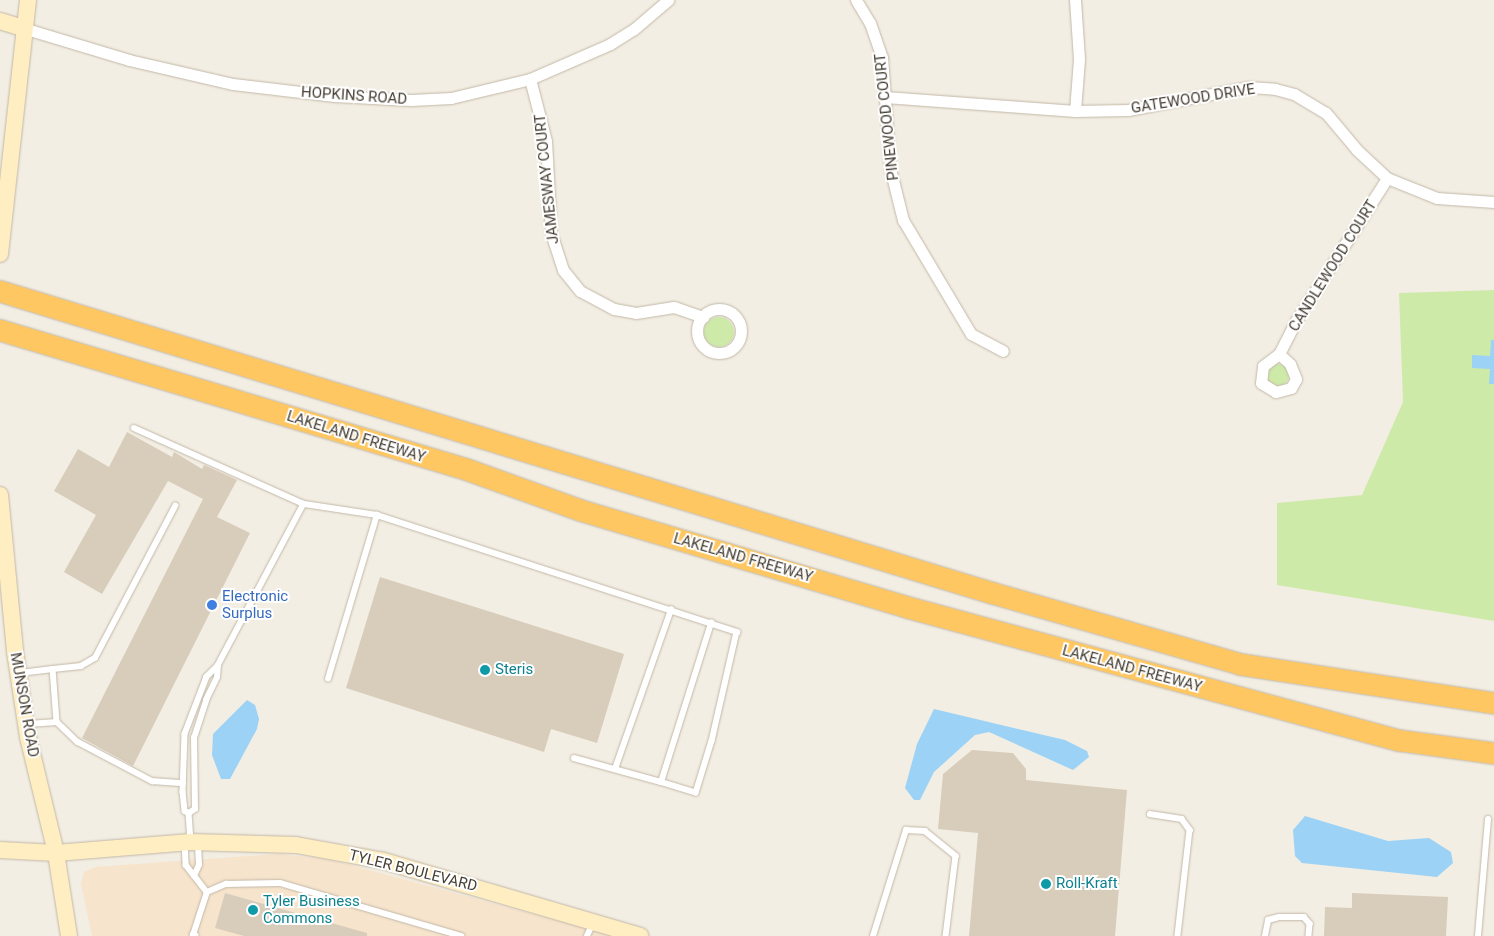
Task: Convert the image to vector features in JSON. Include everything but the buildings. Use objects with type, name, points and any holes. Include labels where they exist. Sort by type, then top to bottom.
[{"type":"highway","points":[[0,291],[993,593],[1240,664],[1494,703]]},
{"type":"highway","name":"LAKELAND FREEWAY","points":[[0,330],[466,470],[580,510],[907,608],[1398,740],[1494,753]]},
{"type":"street","points":[[0,254],[23,28],[28,0]]},
{"type":"street","name":"HOPKINS ROAD","points":[[23,28],[129,60],[233,84],[334,96],[411,100],[450,98],[530,79],[610,44],[634,29],[668,0]]},
{"type":"street","name":"PINEWOOD COURT","points":[[856,0],[866,14],[879,45],[890,168],[903,220],[971,334],[1003,351]]},
{"type":"street","points":[[1074,0],[1079,59],[1075,111]]},
{"type":"street","points":[[0,21],[23,28]]},
{"type":"street","name":"JAMESWAY COURT","points":[[530,79],[546,141],[551,233],[563,270],[580,291],[614,309],[636,312],[680,308],[703,317]]},
{"type":"street","name":"GATEWOOD DRIVE","points":[[884,97],[1075,111],[1128,110],[1249,87],[1275,89],[1294,94],[1326,113],[1357,150],[1387,178],[1437,198],[1494,202]]},
{"type":"street","name":"CANDLEWOOD COURT","points":[[1279,354],[1297,319],[1387,178]]},
{"type":"street","name":"MUNSON ROAD","points":[[0,495],[18,673],[26,724],[56,853]]},
{"type":"street","name":"TYLER BOULEVARD","points":[[0,850],[56,853],[191,842],[296,845],[384,861],[590,929],[640,936]]},
{"type":"street","points":[[56,853],[69,936]]},
{"type":"lane","points":[[134,428],[304,504],[377,515],[737,632],[696,793],[574,758]]},
{"type":"lane","points":[[194,876],[199,865],[191,842],[189,813],[185,811],[182,760],[188,726],[208,677],[218,666],[304,504]]},
{"type":"lane","points":[[18,673],[81,666],[95,658],[175,506]]},
{"type":"lane","points":[[328,678],[377,515]]},
{"type":"lane","points":[[615,769],[671,610]]},
{"type":"lane","points":[[661,782],[711,624]]},
{"type":"lane","points":[[189,813],[195,809],[194,738],[206,700],[218,677],[218,666]]},
{"type":"lane","points":[[53,669],[57,722],[78,742],[152,781],[183,783]]},
{"type":"lane","points":[[26,724],[57,722]]},
{"type":"lane","points":[[1150,814],[1182,819],[1190,830],[1178,936]]},
{"type":"lane","points":[[1478,936],[1488,819]]},
{"type":"lane","points":[[873,936],[906,830],[925,831],[956,856],[946,936]]},
{"type":"lane","points":[[191,842],[186,865],[206,892]]},
{"type":"lane","points":[[206,892],[226,884],[280,883],[461,936]]},
{"type":"lane","points":[[196,936],[193,935],[206,892]]},
{"type":"lane","points":[[1265,936],[1268,920],[1279,917],[1304,917],[1310,924],[1309,936]]},
{"type":"shaded area","points":[[278,854],[328,859],[616,936],[92,936],[81,884],[84,872],[95,867]]},
{"type":"green space","points":[[1494,290],[1494,621],[1277,585],[1277,503],[1362,495],[1403,402],[1399,293]]},
{"type":"green space","points":[[719,317],[730,321],[734,332],[730,343],[719,347],[708,343],[704,332],[708,321]]},
{"type":"green space","points":[[1274,364],[1282,364],[1289,371],[1289,379],[1282,386],[1274,386],[1267,379],[1267,371]]},
{"type":"water","points":[[1491,340],[1494,340],[1494,384],[1489,384],[1490,369],[1472,368],[1472,355],[1490,356]]},
{"type":"water","points":[[247,700],[255,705],[259,719],[257,729],[230,779],[221,779],[212,755],[213,734]]},
{"type":"water","points":[[934,709],[1065,740],[1087,751],[1089,757],[1073,770],[989,732],[975,735],[934,772],[920,800],[914,800],[905,788],[917,744]]},
{"type":"water","points":[[1305,816],[1388,841],[1429,838],[1451,852],[1453,863],[1437,877],[1302,863],[1295,856],[1293,830]]},
{"type":"place","name":"Electronic Surplus","points":[[212,605]]},
{"type":"place","name":"Steris","points":[[485,670]]},
{"type":"place","name":"Roll-Kraft","points":[[1046,884]]},
{"type":"place","name":"Tyler Business Commons","points":[[253,910]]}]
